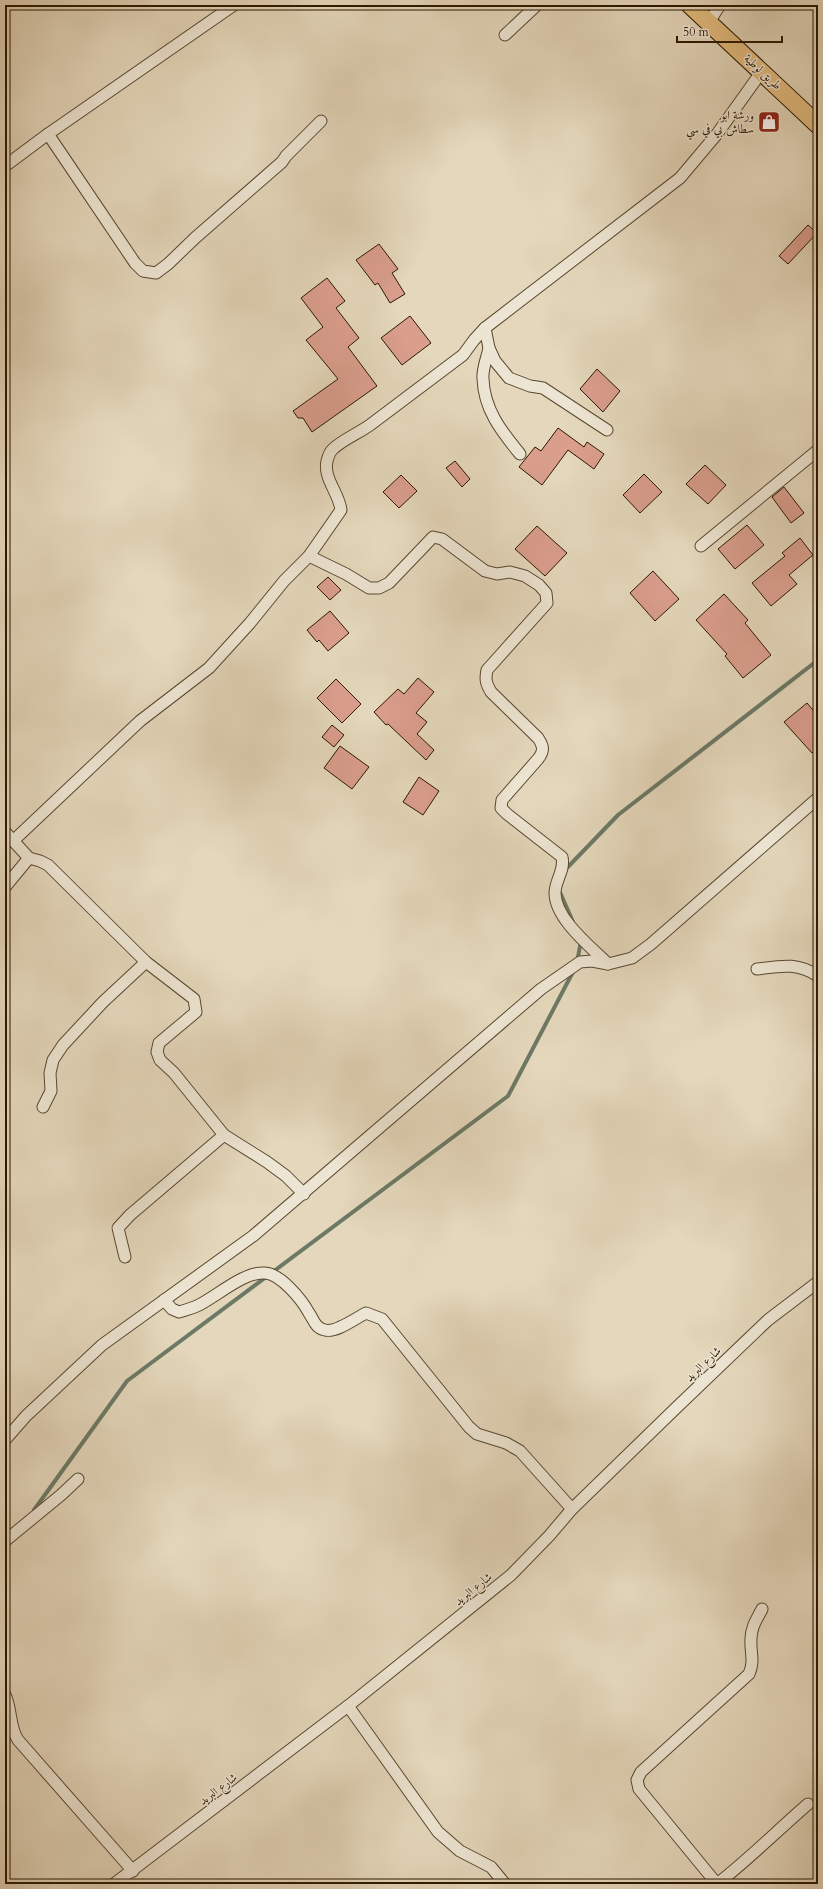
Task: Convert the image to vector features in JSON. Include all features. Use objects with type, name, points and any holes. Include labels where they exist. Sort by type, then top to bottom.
[{"type":"main road","name":"طريق لوطية","points":[[690,5],[818,124]]},
{"type":"street","points":[[5,166],[48,134],[234,5]]},
{"type":"street","points":[[505,35],[537,5]]},
{"type":"street","points":[[709,22],[720,5]]},
{"type":"street","points":[[13,841],[140,721],[209,668],[250,623],[284,581],[309,556],[341,510],[340,500],[327,475],[327,462],[330,451],[341,442],[348,440],[368,426],[463,355],[485,328],[680,178],[717,134],[762,71]]},
{"type":"street","points":[[48,134],[135,263],[143,271],[156,273],[282,162],[286,156],[321,122]]},
{"type":"street","points":[[485,328],[489,348],[495,361],[508,378],[530,386],[544,388],[607,430]]},
{"type":"street","points":[[489,348],[483,378],[487,406],[502,432],[520,454]]},
{"type":"street","points":[[702,546],[818,450]]},
{"type":"street","points":[[309,556],[346,574],[369,588],[379,588],[389,583],[433,537],[442,539],[485,571],[497,574],[510,572],[525,576],[539,585],[546,593],[547,603],[487,670],[485,678],[491,692],[538,738],[543,746],[543,752],[538,759],[502,800],[501,808],[562,857],[564,865],[555,893],[557,908],[564,918],[608,964]]},
{"type":"street","points":[[5,1440],[26,1416],[102,1345],[253,1236],[304,1194],[541,989],[580,962],[592,961],[608,964],[632,958],[651,944],[818,798]]},
{"type":"street","points":[[5,832],[28,858],[48,865],[146,962],[194,999],[196,1012],[159,1043],[156,1052],[160,1060],[174,1073],[224,1135],[286,1176],[304,1194]]},
{"type":"street","points":[[5,887],[28,858]]},
{"type":"street","points":[[43,1107],[51,1091],[50,1074],[53,1060],[62,1045],[103,1002],[146,962]]},
{"type":"street","points":[[757,969],[794,965],[809,970],[818,976]]},
{"type":"street","points":[[124,1256],[118,1228],[224,1135]]},
{"type":"street","points":[[164,1300],[172,1309],[179,1312],[199,1305],[251,1276],[265,1273],[278,1277],[290,1288],[309,1312],[314,1324],[325,1330],[338,1329],[366,1313],[382,1319],[469,1427],[477,1434],[506,1443],[520,1450],[572,1509]]},
{"type":"street","name":"شارع البريد","points":[[114,1884],[348,1706],[511,1575],[549,1536],[572,1509],[768,1320],[818,1282]]},
{"type":"street","points":[[5,1541],[78,1479]]},
{"type":"street","points":[[762,1609],[752,1628],[751,1640],[753,1665],[750,1674],[641,1772],[637,1780],[639,1789],[717,1884],[753,1855],[771,1836],[808,1804]]},
{"type":"street","points":[[5,1695],[10,1705],[14,1734],[18,1740],[133,1871]]},
{"type":"street","points":[[348,1706],[438,1832],[460,1851],[491,1867],[505,1884]]},
{"type":"building","points":[[808,225],[817,233],[788,264],[779,256]]},
{"type":"building","points":[[379,244],[398,269],[392,273],[405,294],[390,303],[378,283],[375,285],[356,260]]},
{"type":"building","points":[[327,278],[345,301],[336,308],[359,338],[348,347],[377,386],[312,432],[303,418],[298,418],[293,411],[338,379],[306,340],[323,327],[301,298]]},
{"type":"building","points":[[410,316],[431,343],[402,365],[381,338]]},
{"type":"building","points":[[597,369],[620,391],[603,412],[580,389]]},
{"type":"building","points":[[558,428],[584,447],[587,442],[604,454],[594,469],[568,450],[542,485],[519,467],[535,447],[541,451]]},
{"type":"building","points":[[455,461],[470,479],[462,487],[446,468]]},
{"type":"building","points":[[705,465],[726,485],[708,504],[686,484]]},
{"type":"building","points":[[644,474],[662,492],[640,513],[623,495]]},
{"type":"building","points":[[401,475],[417,491],[399,508],[383,492]]},
{"type":"building","points":[[784,487],[804,513],[791,523],[772,497]]},
{"type":"building","points":[[747,525],[764,545],[735,569],[718,549]]},
{"type":"building","points":[[537,526],[567,553],[545,576],[515,549]]},
{"type":"building","points":[[800,538],[813,555],[789,575],[797,584],[771,606],[752,583],[785,556],[782,553]]},
{"type":"building","points":[[653,571],[679,599],[655,621],[630,593]]},
{"type":"building","points":[[328,577],[341,590],[330,600],[317,587]]},
{"type":"building","points":[[724,594],[748,620],[745,623],[771,655],[743,678],[725,656],[727,654],[696,620]]},
{"type":"building","points":[[330,611],[349,633],[328,651],[319,640],[317,642],[307,630]]},
{"type":"building","points":[[418,678],[434,692],[416,713],[427,722],[417,734],[434,750],[426,760],[388,724],[386,725],[374,712],[398,689],[404,694]]},
{"type":"building","points":[[336,679],[361,704],[342,723],[317,698]]},
{"type":"building","points":[[807,703],[818,716],[818,747],[812,753],[784,722]]},
{"type":"building","points":[[332,725],[344,735],[334,747],[322,737]]},
{"type":"building","points":[[340,746],[369,767],[352,789],[324,768]]},
{"type":"building","points":[[419,777],[439,791],[423,815],[403,802]]},
{"type":"waterway","points":[[565,870],[618,815],[818,660]]},
{"type":"waterway","points":[[559,890],[573,922]]},
{"type":"waterway","points":[[577,962],[581,941]]},
{"type":"waterway","points":[[34,1510],[127,1381],[508,1096],[574,970]]},
{"type":"place","name":"ورشة ابو سطاش بي في سي","points":[[769,122]]}]
